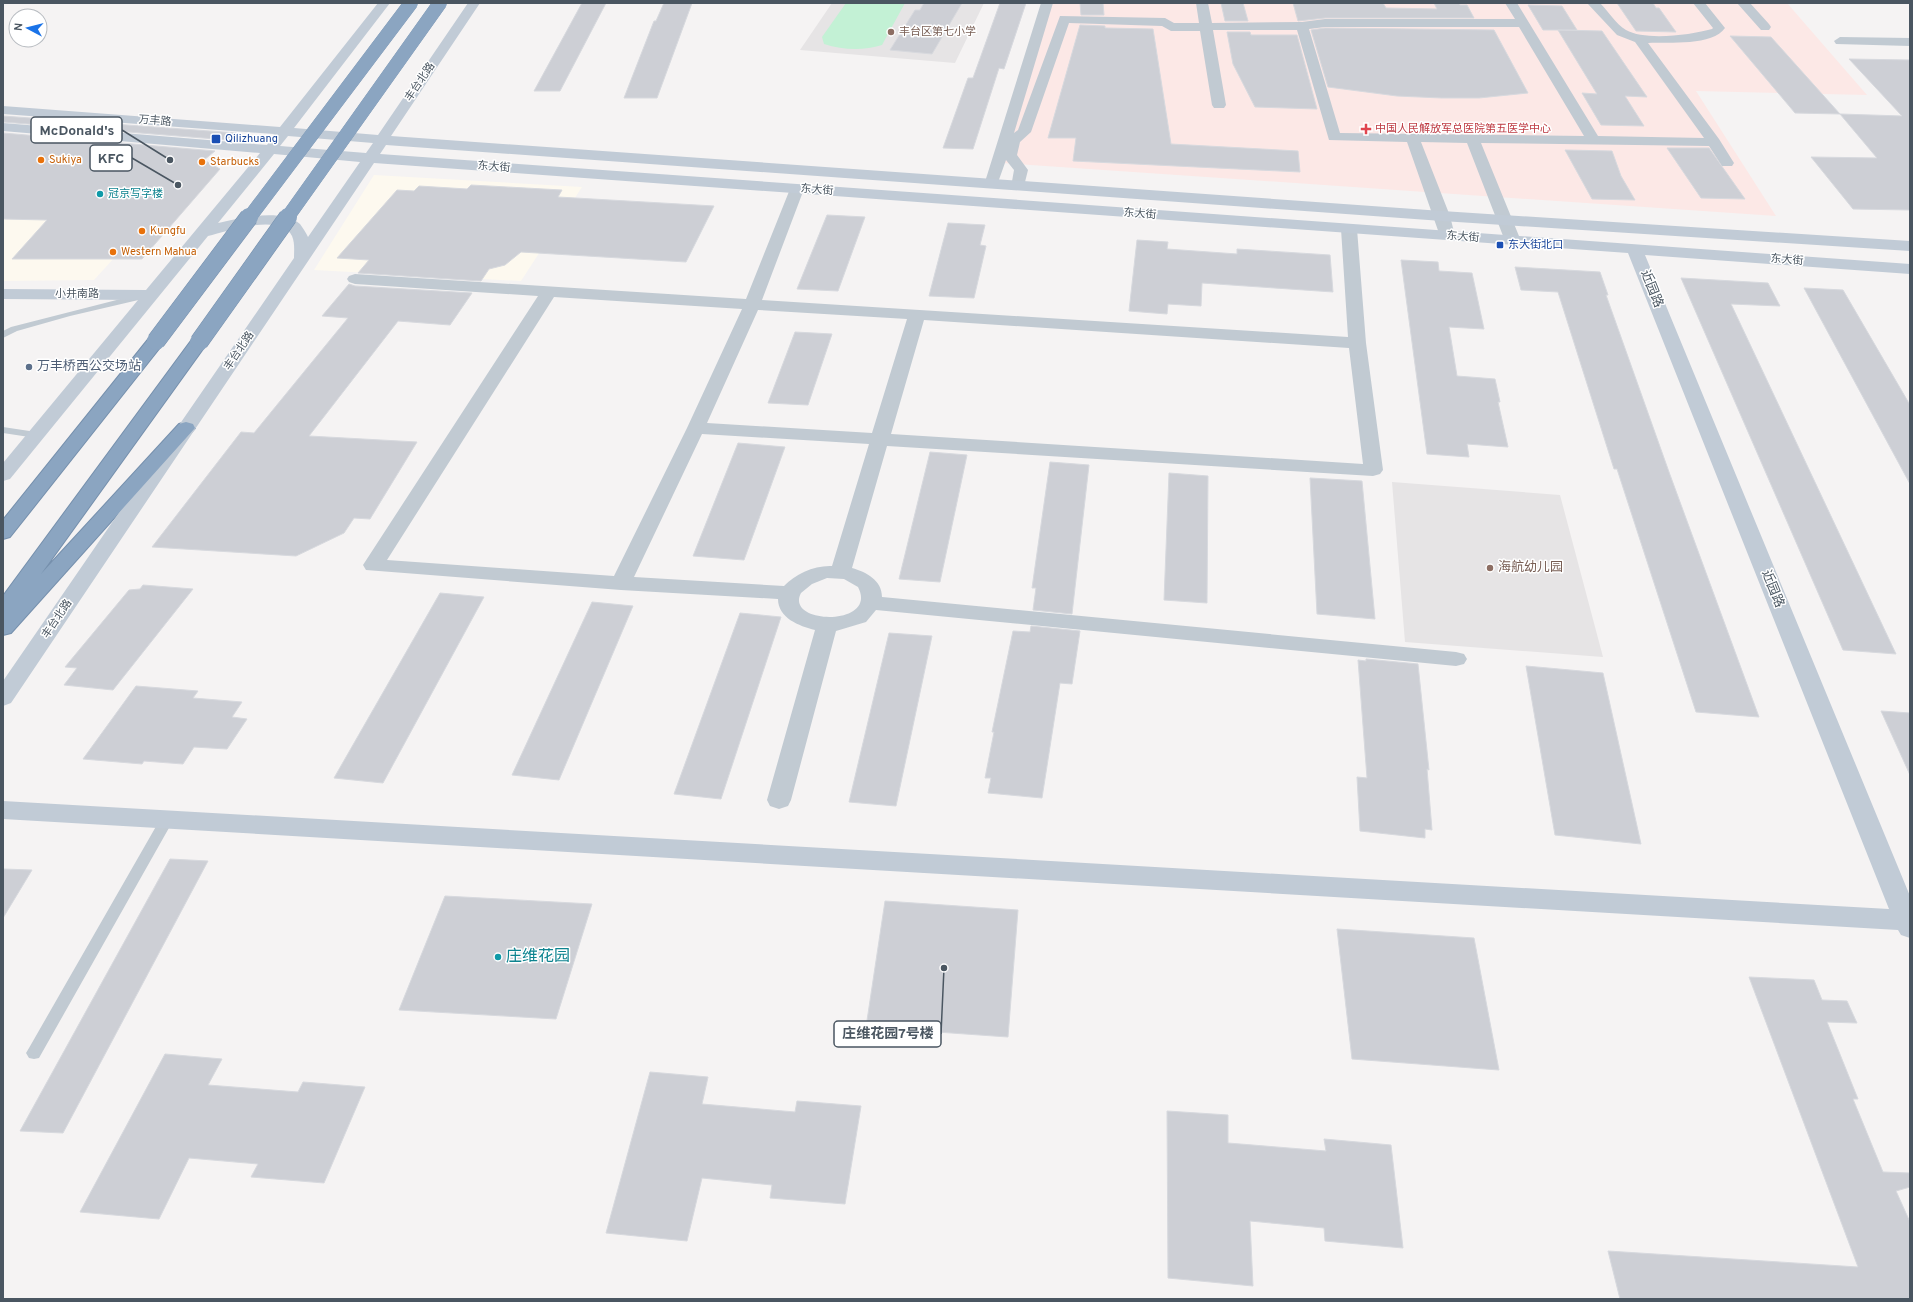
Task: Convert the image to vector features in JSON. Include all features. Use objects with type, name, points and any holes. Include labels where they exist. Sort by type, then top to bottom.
[{"type":"highway","points":[[3,533],[156,341],[411,3]]},
{"type":"highway","points":[[3,611],[199,342],[440,3]]},
{"type":"highway","points":[[3,628],[186,428]]},
{"type":"street","points":[[3,474],[204,232],[271,149],[384,3]]},
{"type":"street","name":"丰台北路","points":[[3,698],[474,3]]},
{"type":"street","points":[[991,185],[1047,3]]},
{"type":"street","points":[[1202,3],[1219,105]]},
{"type":"street","points":[[1511,3],[1594,141]]},
{"type":"street","points":[[1593,3],[1621,32],[1639,39],[1694,38],[1716,32],[1719,28],[1699,3]]},
{"type":"street","points":[[1743,3],[1765,27]]},
{"type":"street","points":[[1018,187],[1021,170],[1010,155],[1013,140],[1024,132],[1064,19],[1165,22],[1171,27],[1302,26],[1326,23],[1523,23]]},
{"type":"street","points":[[1302,26],[1334,137],[1714,142]]},
{"type":"street","points":[[1639,39],[1714,142],[1727,163]]},
{"type":"street","points":[[1840,41],[1910,42]]},
{"type":"street","name":"万丰路","points":[[3,110],[284,131],[382,140]]},
{"type":"street","name":"万丰路","points":[[3,127],[370,158]]},
{"type":"street","points":[[1412,139],[1442,216],[1447,236]]},
{"type":"street","name":"东大街","points":[[382,140],[1018,187],[1910,246]]},
{"type":"street","points":[[1473,140],[1506,220],[1513,241]]},
{"type":"street","name":"东大街","points":[[370,158],[1910,269]]},
{"type":"street","points":[[621,583],[696,428],[752,305],[797,189]]},
{"type":"street","points":[[204,232],[257,219],[273,220],[291,225],[300,236],[302,258]]},
{"type":"street","points":[[696,428],[1373,470],[1357,344],[1349,229]]},
{"type":"street","name":"近园路","points":[[1635,250],[1909,923]]},
{"type":"street","points":[[355,278],[1357,344]]},
{"type":"street","points":[[549,291],[372,565],[621,583],[790,593]]},
{"type":"street","name":"小井南路","points":[[3,294],[152,295]]},
{"type":"street","points":[[840,572],[881,440],[917,315]]},
{"type":"street","points":[[827,572],[840,572],[852,575],[862,580],[869,587],[872,595],[871,603],[865,612],[855,619],[828,625],[807,620],[793,611],[789,602],[790,593],[795,585],[804,579],[827,572]]},
{"type":"street","points":[[871,603],[1456,659]]},
{"type":"street","points":[[779,800],[828,625]]},
{"type":"street","points":[[3,810],[1909,923]]},
{"type":"lane","points":[[3,335],[14,329],[68,314],[152,295]]},
{"type":"lane","points":[[3,430],[36,435]]},
{"type":"lane","points":[[34,1053],[167,819]]},
{"type":"shaded area","name":"丰台区第七小学","points":[[832,3],[984,3],[955,63],[800,50]]},
{"type":"shaded area","name":"中国人民解放军总医院第五医学中心","points":[[1052,3],[1787,3],[1867,95],[1696,91],[1776,216],[1002,163]]},
{"type":"shaded area","name":"冠京写字楼","points":[[3,141],[199,165],[94,280],[3,281]]},
{"type":"shaded area","points":[[374,175],[582,187],[521,281],[314,270]]},
{"type":"shaded area","name":"海航幼儿园","points":[[1392,482],[1560,495],[1603,657],[1405,642]]},
{"type":"green space","points":[[846,3],[905,3],[882,45],[853,49],[838,48],[824,44],[822,37]]},
{"type":"building","points":[[582,3],[606,3],[560,91],[534,91]]},
{"type":"building","points":[[664,3],[692,3],[657,98],[624,98],[654,21],[656,21]]},
{"type":"building","points":[[924,3],[962,3],[932,54],[890,50],[915,10],[920,10]]},
{"type":"building","points":[[1000,3],[1026,3],[1004,69],[999,68],[973,149],[943,148],[968,78],[973,78]]},
{"type":"building","points":[[1080,3],[1103,3],[1104,15],[1081,15]]},
{"type":"building","points":[[1221,3],[1243,3],[1248,21],[1225,21]]},
{"type":"building","points":[[1293,3],[1383,3],[1386,8],[1437,9],[1434,3],[1459,3],[1460,5],[1467,5],[1474,18],[1325,18],[1298,21]]},
{"type":"building","points":[[1617,3],[1653,3],[1656,8],[1659,8],[1676,32],[1636,31]]},
{"type":"building","points":[[1528,5],[1562,6],[1577,30],[1543,30]]},
{"type":"building","points":[[1080,25],[1105,26],[1105,28],[1153,29],[1171,144],[1298,151],[1300,172],[1073,161],[1076,138],[1048,138]]},
{"type":"building","points":[[1325,28],[1494,30],[1528,93],[1479,98],[1442,98],[1397,96],[1328,87],[1311,30]]},
{"type":"building","points":[[1558,30],[1602,31],[1647,97],[1625,96],[1644,126],[1601,125],[1582,93],[1597,94]]},
{"type":"building","points":[[1227,32],[1250,32],[1251,35],[1297,35],[1317,109],[1255,107],[1233,64]]},
{"type":"building","points":[[1730,36],[1771,37],[1840,114],[1795,113]]},
{"type":"building","points":[[1849,59],[1910,60],[1910,210],[1853,209],[1811,157],[1877,158],[1840,114],[1902,116]]},
{"type":"building","points":[[3,116],[237,133],[228,140],[3,122]]},
{"type":"building","name":"冠京写字楼","points":[[3,133],[215,151],[204,160],[220,169],[142,259],[12,259],[47,220],[3,219]]},
{"type":"building","points":[[1667,148],[1709,148],[1745,199],[1701,198]]},
{"type":"building","points":[[1565,150],[1612,151],[1621,176],[1635,200],[1592,199]]},
{"type":"building","points":[[471,185],[562,190],[558,197],[714,206],[686,262],[521,252],[505,265],[489,269],[481,281],[358,273],[369,260],[337,258],[397,190],[414,191],[419,186],[467,189]]},
{"type":"building","points":[[827,215],[865,217],[838,291],[797,289]]},
{"type":"building","points":[[948,223],[985,225],[980,245],[986,246],[974,298],[929,296]]},
{"type":"building","points":[[1137,240],[1168,242],[1167,249],[1237,254],[1237,249],[1330,255],[1333,292],[1202,283],[1201,306],[1168,304],[1167,314],[1129,311]]},
{"type":"building","points":[[1401,260],[1438,262],[1439,271],[1472,273],[1484,329],[1449,327],[1457,376],[1495,379],[1500,402],[1498,402],[1508,447],[1467,444],[1469,457],[1427,454]]},
{"type":"building","points":[[1515,267],[1600,272],[1608,295],[1606,295],[1669,472],[1759,717],[1696,712],[1617,469],[1614,469],[1558,292],[1521,290]]},
{"type":"building","points":[[1681,278],[1768,283],[1780,306],[1731,304],[1896,654],[1843,650]]},
{"type":"building","points":[[349,284],[355,286],[472,293],[450,325],[398,321],[309,436],[417,442],[370,519],[354,518],[344,533],[296,556],[152,547],[241,432],[254,433],[348,318],[322,316]]},
{"type":"building","points":[[1804,288],[1843,290],[1910,405],[1910,484]]},
{"type":"building","points":[[795,332],[832,334],[808,405],[768,403]]},
{"type":"building","points":[[738,443],[785,447],[744,560],[693,556]]},
{"type":"building","points":[[930,452],[967,455],[940,582],[899,579]]},
{"type":"building","points":[[1050,462],[1089,465],[1072,614],[1033,610],[1036,588],[1032,588]]},
{"type":"building","points":[[1169,473],[1208,476],[1207,603],[1164,600]]},
{"type":"building","points":[[1310,478],[1362,481],[1375,619],[1317,614]]},
{"type":"building","points":[[143,585],[193,589],[113,690],[64,685],[77,668],[65,667],[129,590],[140,589]]},
{"type":"building","points":[[440,593],[484,597],[383,783],[334,778]]},
{"type":"building","points":[[592,602],[633,606],[559,780],[512,775]]},
{"type":"building","points":[[740,613],[781,617],[721,799],[674,794]]},
{"type":"building","points":[[1031,626],[1080,631],[1072,684],[1060,683],[1042,798],[988,793],[991,778],[985,778],[994,732],[992,732],[1013,631],[1030,632]]},
{"type":"building","points":[[889,633],[932,636],[896,806],[849,802]]},
{"type":"building","points":[[1366,659],[1418,664],[1429,770],[1427,769],[1432,830],[1425,829],[1425,838],[1360,831],[1357,777],[1367,778],[1358,660],[1366,661]]},
{"type":"building","points":[[1526,666],[1603,673],[1641,844],[1555,835]]},
{"type":"building","points":[[136,686],[198,691],[193,698],[242,702],[232,717],[247,719],[227,749],[194,747],[183,764],[144,761],[142,764],[83,759]]},
{"type":"building","points":[[1881,711],[1910,713],[1910,775]]},
{"type":"building","points":[[170,859],[208,861],[63,1133],[20,1131]]},
{"type":"building","points":[[3,869],[32,870],[3,918]]},
{"type":"building","name":"庄维花园","points":[[445,896],[592,904],[556,1019],[399,1010]]},
{"type":"building","points":[[885,901],[1018,910],[1008,1037],[866,1027]]},
{"type":"building","points":[[1337,929],[1474,938],[1499,1070],[1352,1059]]},
{"type":"building","points":[[1749,977],[1814,980],[1822,1000],[1847,1001],[1857,1023],[1827,1022],[1858,1099],[1853,1099],[1883,1172],[1910,1173],[1910,1187],[1896,1191],[1910,1222],[1910,1299],[1620,1299],[1608,1251],[1858,1267]]},
{"type":"building","points":[[165,1054],[222,1059],[208,1085],[298,1092],[303,1082],[365,1087],[324,1183],[251,1177],[258,1164],[189,1158],[159,1219],[80,1212]]},
{"type":"building","points":[[650,1072],[708,1077],[702,1104],[795,1112],[797,1101],[861,1106],[845,1204],[770,1198],[772,1185],[702,1178],[687,1241],[606,1233]]},
{"type":"building","points":[[1167,1111],[1228,1115],[1228,1143],[1326,1151],[1324,1139],[1391,1145],[1403,1248],[1325,1241],[1324,1228],[1250,1221],[1253,1286],[1168,1278]]},
{"type":"place","name":"丰台区第七小学","points":[[891,32]]},
{"type":"place","name":"中国人民解放军总医院第五医学中心","points":[[1366,129]]},
{"type":"place","name":"Qilizhuang","points":[[216,139]]},
{"type":"place","name":"Sukiya","points":[[41,160]]},
{"type":"place","name":"McDonald's","points":[[170,160]]},
{"type":"place","name":"Starbucks","points":[[202,162]]},
{"type":"place","name":"KFC","points":[[178,185]]},
{"type":"place","name":"冠京写字楼","points":[[100,194]]},
{"type":"place","name":"Kungfu","points":[[142,231]]},
{"type":"place","name":"东大街北口","points":[[1500,245]]},
{"type":"place","name":"Western Mahua","points":[[113,252]]},
{"type":"place","name":"万丰桥西公交场站","points":[[29,367]]},
{"type":"place","name":"海航幼儿园","points":[[1490,568]]},
{"type":"place","name":"庄维花园","points":[[498,957]]},
{"type":"place","name":"庄维花园7号楼","points":[[944,968]]}]
